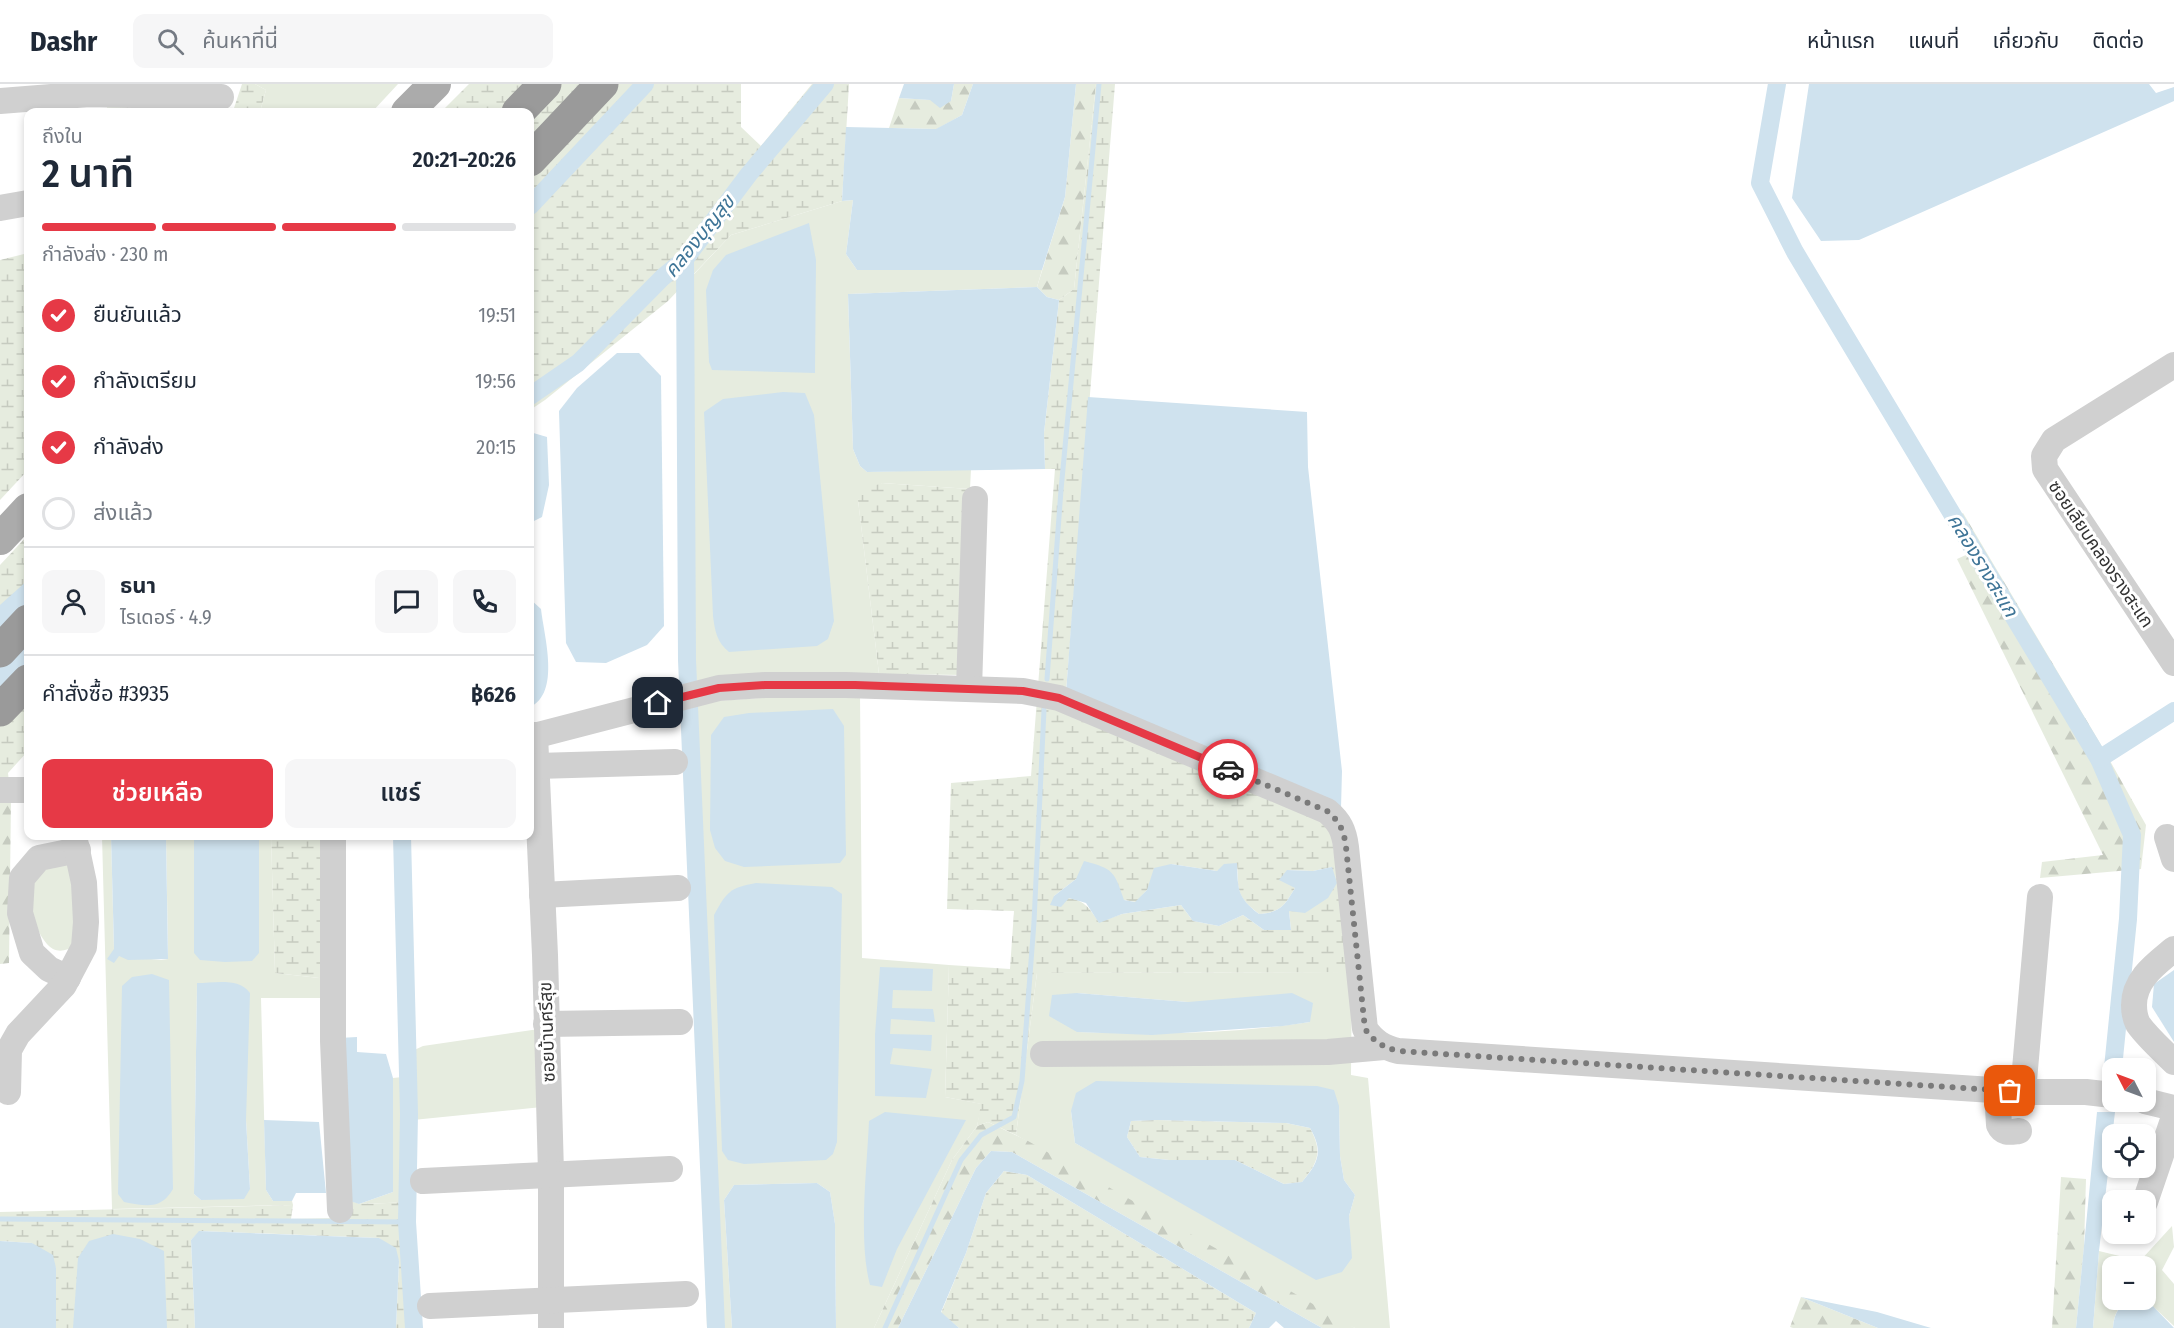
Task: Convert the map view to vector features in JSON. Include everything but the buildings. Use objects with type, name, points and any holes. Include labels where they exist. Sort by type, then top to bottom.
[{"type":"highway","points":[[522,108],[545,84]]},
{"type":"highway","points":[[534,156],[602,84]]},
{"type":"highway","points":[[0,651],[24,625]]},
{"type":"highway","points":[[0,710],[24,685]]},
{"type":"main road","points":[[411,108],[435,84]]},
{"type":"main road","points":[[0,539],[24,513]]},
{"type":"street","points":[[0,101],[84,96],[221,97]]},
{"type":"street","points":[[0,208],[24,204]]},
{"type":"street","name":"ซอยเลียบคลองรางสะแก","points":[[2174,365],[2054,441],[2044,456],[2045,469],[2174,663]]},
{"type":"street","points":[[969,689],[975,499]]},
{"type":"street","points":[[534,735],[719,688],[765,685],[835,685],[1023,691],[1059,698],[1327,811],[1337,819],[1344,832],[1365,1029],[1373,1040],[1384,1047],[1398,1051],[1997,1091],[2102,1094]]},
{"type":"street","name":"ซอยบ้านศรีสุข","points":[[534,748],[537,766],[551,1173],[551,1328]]},
{"type":"street","points":[[537,766],[675,762]]},
{"type":"street","points":[[0,790],[24,790]]},
{"type":"street","points":[[333,840],[333,1041],[340,1210]]},
{"type":"street","points":[[8,1092],[9,1050],[18,1035],[64,985],[68,978],[84,947],[86,922],[84,883],[76,843],[39,858],[22,878],[20,913],[32,953],[49,969],[68,978]]},
{"type":"street","points":[[542,896],[678,888]]},
{"type":"street","points":[[2023,1092],[2040,897]]},
{"type":"street","points":[[2174,949],[2149,970],[2140,981],[2134,1000],[2134,1013],[2139,1025],[2174,1062]]},
{"type":"street","points":[[546,1024],[681,1022]]},
{"type":"street","points":[[1043,1054],[1328,1052],[1384,1047]]},
{"type":"street","points":[[1997,1091],[2001,1130],[2019,1131]]},
{"type":"street","points":[[2156,1104],[2174,1108]]},
{"type":"street","points":[[2149,1190],[2174,1117]]},
{"type":"street","points":[[423,1180],[670,1168]]},
{"type":"street","points":[[430,1306],[686,1294]]},
{"type":"green space","points":[[242,84],[255,84],[266,90],[261,108],[234,108]]},
{"type":"green space","points":[[255,84],[398,84],[376,108],[261,108],[266,90]]},
{"type":"green space","points":[[469,84],[741,84],[741,127],[761,146],[812,84],[849,84],[842,201],[731,235],[668,301],[534,407],[534,108],[445,108]]},
{"type":"green space","points":[[954,84],[973,84],[962,115],[937,129],[889,128],[899,98],[951,101]]},
{"type":"green space","points":[[1076,84],[1096,84],[1074,289],[1059,300],[1047,297],[1037,287],[1065,197]]},
{"type":"green space","points":[[1096,84],[1115,84],[1066,692],[1329,819],[1352,972],[1037,973],[1016,1135],[988,1122],[977,1126],[981,1104],[945,1097],[949,965],[1010,969],[1014,911],[947,909],[951,783],[1031,776],[1055,469],[1045,469],[1044,433],[1059,300],[1074,289]],"holes":[[[1237,863],[1242,897],[1259,914],[1277,910],[1295,888],[1287,870],[1313,871],[1332,867],[1289,911],[1291,930],[1264,930],[1243,915],[1219,926],[1193,921],[1181,905],[1122,914],[1099,922],[1081,902],[1054,896],[1076,879],[1124,900],[1136,902],[1171,864],[1217,871]]]},
{"type":"green space","points":[[107,103],[234,108],[107,108]]},
{"type":"green space","points":[[853,200],[846,254],[857,270],[1042,270],[1037,287],[848,294],[853,449],[860,466],[867,472],[971,469],[970,489],[882,483],[858,500],[879,674],[683,686],[680,289],[731,235],[842,201]]},
{"type":"green space","points":[[24,254],[24,474],[0,500],[0,260]]},
{"type":"green space","points":[[882,483],[970,489],[964,675],[879,674],[858,500],[866,488]]},
{"type":"green space","points":[[1963,513],[2100,743],[2146,825],[2141,869],[2040,878],[2042,862],[2103,855],[1957,559],[1968,554],[1946,522]]},
{"type":"green space","points":[[24,539],[24,755],[8,773],[9,782],[0,782],[0,565]]},
{"type":"green space","points":[[860,691],[862,958],[949,965],[945,1097],[982,1104],[977,1126],[952,1160],[874,1328],[836,1328],[835,1224],[830,1192],[817,1183],[734,1185],[724,1200],[732,1328],[707,1328],[685,716],[702,702]]},
{"type":"green space","points":[[11,800],[9,963],[0,964],[0,803]]},
{"type":"green space","points":[[102,840],[111,840],[114,950],[119,956],[161,960],[168,959],[166,840],[194,840],[194,953],[259,953],[259,840],[271,840],[275,973],[328,979],[328,998],[261,998],[266,1190],[273,1201],[292,1201],[293,1205],[112,1209]],"holes":[[[197,983],[246,1120],[250,1189],[201,1200],[194,1194]]]},
{"type":"green space","points":[[271,840],[330,840],[328,979],[275,973]]},
{"type":"green space","points":[[72,862],[75,947],[59,951],[47,944],[36,926],[28,894],[28,884],[31,875],[39,865]]},
{"type":"green space","points":[[1352,972],[1351,1075],[1368,1078],[1390,1328],[1355,1328],[1348,1325],[1016,1135],[1037,973]],"holes":[[[1077,993],[1188,1002],[1310,1022],[1194,1033],[1077,1032]],[[1339,1106],[1340,1156],[1344,1180],[1355,1195],[1349,1216],[1351,1258],[1166,1193],[1075,1143],[1071,1111]]]},
{"type":"green space","points":[[539,1029],[542,1107],[413,1120],[414,1202],[359,1204],[393,1192],[393,1078],[412,1076],[410,1052],[423,1046]]},
{"type":"green space","points":[[1131,1121],[1286,1123],[1310,1128],[1316,1144],[1317,1156],[1302,1182],[1284,1184],[1235,1160],[1169,1160],[1140,1157],[1127,1137]]},
{"type":"green space","points":[[988,1122],[1028,1141],[1355,1328],[1322,1328],[1012,1152],[991,1151],[976,1168],[898,1328],[874,1328],[952,1160],[977,1126]]},
{"type":"green space","points":[[1004,1171],[1027,1175],[1256,1313],[1249,1328],[959,1328],[941,1313],[966,1253],[986,1193]]},
{"type":"green space","points":[[2061,1177],[2086,1179],[2084,1247],[2076,1328],[2052,1328]]},
{"type":"green space","points":[[333,1195],[360,1204],[414,1202],[416,1328],[396,1328],[399,1261],[379,1238],[200,1231],[191,1240],[195,1328],[56,1328],[56,1268],[32,1243],[0,1241],[0,1212],[293,1205],[291,1219],[334,1218]]},
{"type":"green space","points":[[2172,1226],[2174,1247],[2162,1270],[2174,1284],[2174,1326],[2156,1309],[2156,1256],[2145,1256]]},
{"type":"green space","points":[[2099,1251],[2120,1256],[2102,1256],[2102,1310],[2118,1310],[2113,1328],[2093,1328]]},
{"type":"green space","points":[[1801,1297],[1878,1328],[1790,1327]]},
{"type":"water","points":[[904,84],[954,84],[951,101],[940,108],[930,100],[899,98]]},
{"type":"water","points":[[973,84],[1076,84],[1065,197],[1042,270],[857,270],[846,254],[853,200],[842,201],[846,127],[936,129],[962,115]]},
{"type":"water","points":[[1809,84],[2149,84],[2156,93],[2174,87],[2174,101],[1859,240],[1821,241],[1792,198]]},
{"type":"water","points":[[809,223],[816,260],[815,373],[712,370],[709,362],[706,290],[713,270],[726,255]]},
{"type":"water","points":[[1037,287],[1047,297],[1059,300],[1044,433],[1045,469],[867,472],[860,466],[853,449],[848,294]]},
{"type":"water","points":[[617,353],[639,353],[661,376],[664,626],[647,645],[606,663],[576,662],[566,643],[559,411],[577,388]]},
{"type":"water","points":[[783,392],[805,393],[814,415],[834,621],[828,639],[817,646],[729,652],[717,636],[713,616],[704,412],[723,399]]},
{"type":"water","points":[[1088,397],[1307,412],[1308,467],[1342,771],[1341,808],[1066,693]]},
{"type":"water","points":[[534,433],[547,437],[549,485],[542,517],[534,521]]},
{"type":"water","points":[[24,584],[24,700],[0,726],[0,605]]},
{"type":"water","points":[[534,603],[541,609],[548,663],[545,690],[534,704]]},
{"type":"water","points":[[833,709],[844,726],[846,855],[840,863],[744,867],[725,861],[715,848],[710,830],[711,735],[724,717],[749,713]]},
{"type":"water","points":[[111,840],[166,840],[168,959],[128,960],[119,956],[114,963],[107,959],[114,949]]},
{"type":"water","points":[[194,840],[259,840],[259,953],[252,961],[225,962],[200,960],[194,953]]},
{"type":"water","points":[[1084,861],[1107,869],[1115,877],[1124,900],[1135,902],[1147,890],[1154,868],[1171,864],[1217,871],[1224,864],[1237,863],[1240,892],[1246,903],[1259,914],[1277,910],[1295,888],[1279,880],[1287,870],[1313,871],[1332,867],[1337,883],[1328,898],[1305,913],[1289,911],[1291,930],[1264,930],[1243,915],[1219,926],[1193,921],[1181,905],[1122,914],[1099,923],[1086,903],[1069,898],[1061,907],[1050,905],[1054,896],[1076,879]]},
{"type":"water","points":[[756,883],[832,887],[842,894],[837,1142],[833,1154],[826,1160],[744,1164],[728,1160],[722,1151],[714,915],[730,892]]},
{"type":"water","points":[[880,967],[933,969],[932,991],[893,990],[892,1008],[933,1009],[935,1022],[891,1019],[890,1034],[932,1035],[931,1051],[893,1048],[890,1064],[932,1069],[926,1098],[875,1096],[875,1035]]},
{"type":"water","points":[[2174,970],[2174,1042],[2152,1007],[2154,984]]},
{"type":"water","points":[[152,974],[169,980],[173,1189],[158,1203],[146,1205],[124,1202],[118,1194],[122,986],[132,977]]},
{"type":"water","points":[[197,983],[233,983],[250,993],[246,1120],[250,1189],[244,1199],[201,1200],[194,1194]]},
{"type":"water","points":[[1077,993],[1188,1002],[1292,993],[1313,1003],[1310,1022],[1283,1026],[1152,1035],[1077,1032],[1049,1016],[1052,995]]},
{"type":"water","points":[[357,1037],[357,1052],[386,1054],[393,1078],[393,1192],[359,1204],[344,1199],[339,1038]]},
{"type":"water","points":[[1096,1081],[1317,1086],[1334,1090],[1339,1106],[1340,1156],[1344,1180],[1355,1195],[1349,1216],[1352,1258],[1342,1272],[1316,1280],[1075,1143],[1071,1111],[1076,1093]],"holes":[[[1131,1121],[1286,1123],[1310,1128],[1317,1144],[1315,1163],[1302,1182],[1284,1184],[1235,1160],[1169,1160],[1140,1157],[1127,1137]]]},
{"type":"water","points":[[885,1112],[966,1120],[897,1249],[882,1287],[870,1285],[866,1267],[864,1204],[869,1121]]},
{"type":"water","points":[[2097,1112],[2115,1112],[2114,1124],[2102,1124],[2102,1178],[2107,1178],[2106,1190],[2102,1190],[2102,1225],[2093,1328],[2076,1328]]},
{"type":"water","points":[[264,1120],[319,1122],[326,1193],[296,1193],[292,1201],[273,1201],[266,1190]]},
{"type":"water","points":[[991,1151],[1012,1152],[1322,1328],[1284,1328],[1276,1321],[1269,1328],[1249,1328],[1256,1313],[1027,1175],[1004,1171],[986,1193],[966,1253],[941,1312],[959,1328],[898,1328],[976,1168]]},
{"type":"water","points":[[817,1183],[830,1192],[835,1224],[836,1328],[732,1328],[724,1200],[734,1185]]},
{"type":"water","points":[[199,1231],[379,1238],[396,1248],[399,1261],[396,1328],[195,1328],[191,1240]]},
{"type":"water","points":[[113,1234],[140,1239],[164,1251],[167,1328],[73,1328],[78,1258],[89,1241]]},
{"type":"water","points":[[0,1241],[32,1243],[53,1255],[56,1268],[56,1328],[0,1328]]},
{"type":"water","points":[[1801,1297],[1877,1312],[1931,1328],[1878,1328]]},
{"type":"water","points":[[2156,1309],[2174,1328],[2113,1328],[2118,1310]]},
{"type":"waterway","points":[[534,202],[645,84]]},
{"type":"waterway","name":"คลองบุญสุข","points":[[534,393],[578,363],[663,277],[685,259],[749,174],[825,84]]},
{"type":"waterway","points":[[1047,679],[1061,490],[1099,84]]},
{"type":"waterway","name":"คลองรางสะแก","points":[[1777,84],[1760,183],[1795,252],[2099,759],[2132,835],[2128,919],[2114,1058]]},
{"type":"waterway","points":[[685,259],[687,660],[716,1328]]},
{"type":"waterway","points":[[885,1328],[961,1160],[981,1135],[1014,1117],[1022,1081],[1034,922],[1044,710]]},
{"type":"waterway","points":[[2099,759],[2174,711]]},
{"type":"waterway","points":[[402,840],[409,1114],[407,1222],[414,1328]]},
{"type":"waterway","points":[[0,1219],[407,1222]]},
{"type":"way so far","points":[[1228,769],[1327,811],[1337,819],[1344,832],[1346,847],[1365,1029],[1373,1040],[1384,1047],[1398,1051],[2010,1091]]},
{"type":"route","points":[[658,703],[719,688],[765,685],[855,685],[1023,691],[1059,698],[1228,769]]}]
